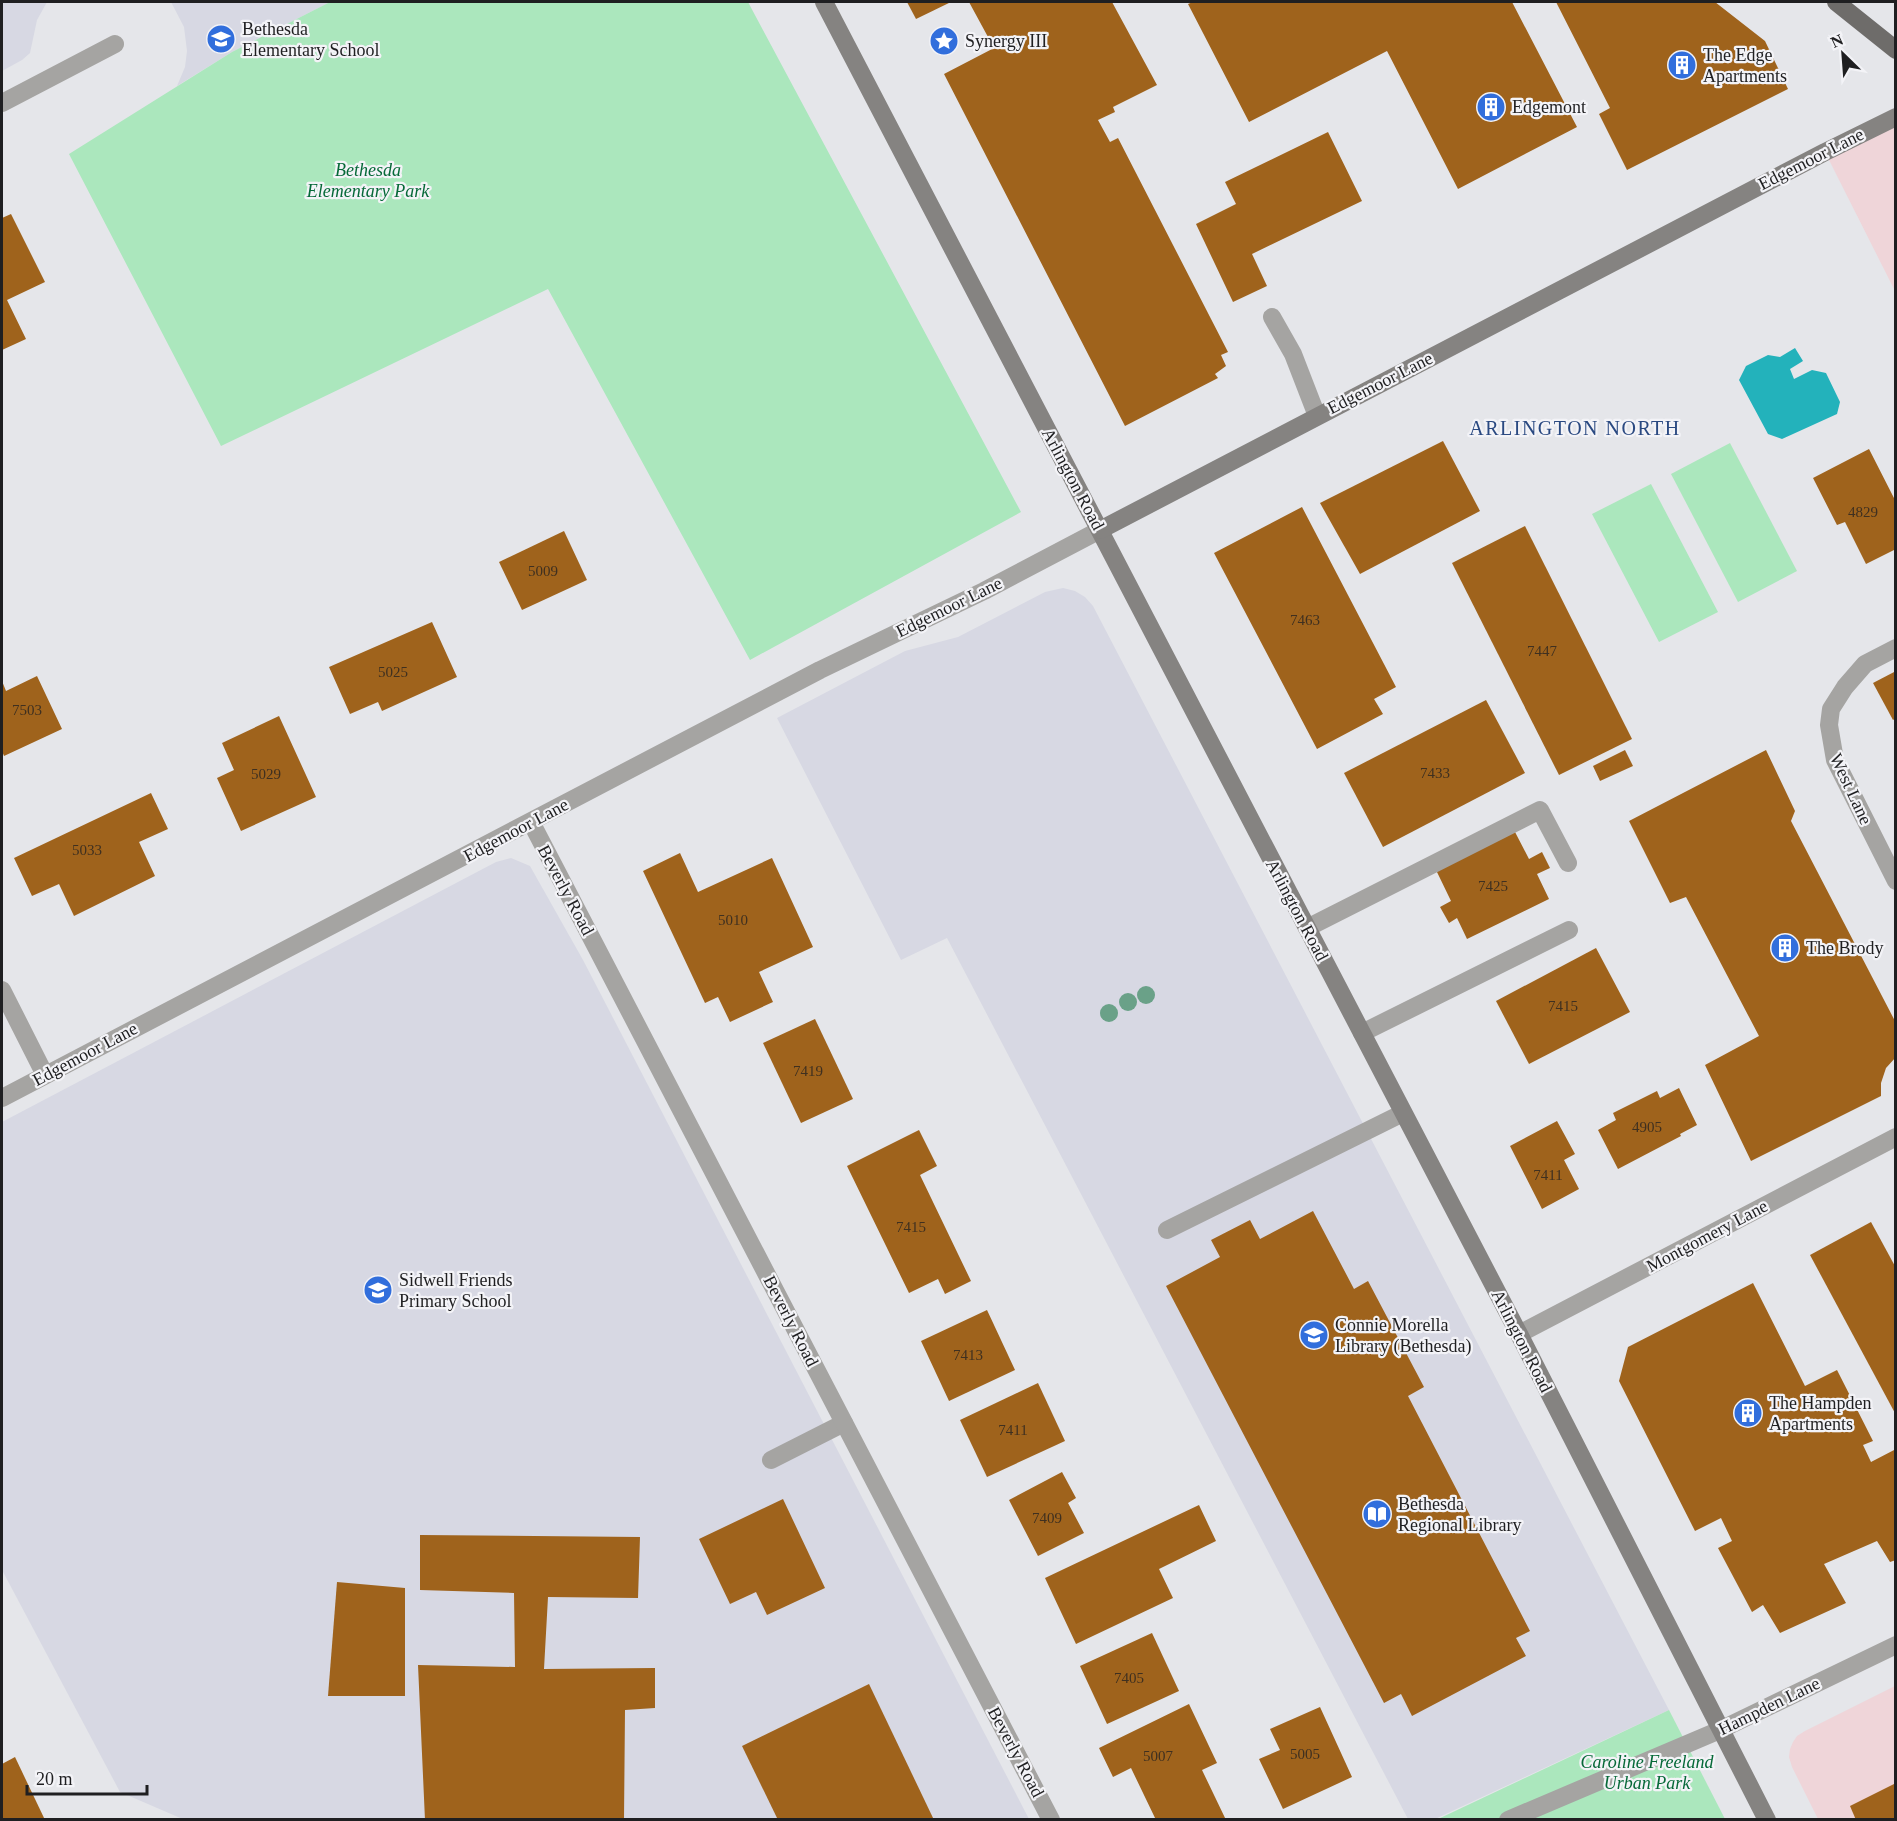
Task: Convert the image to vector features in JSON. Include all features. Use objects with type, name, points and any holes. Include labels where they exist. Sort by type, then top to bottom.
[{"type":"main road","name":"Arlington Road","points":[[824,2],[1519,1334],[1767,1820]]},
{"type":"main road","points":[[1836,2],[1896,50]]},
{"type":"main road","name":"Edgemoor Lane","points":[[1100,530],[1896,117]]},
{"type":"street","points":[[2,103],[115,44]]},
{"type":"street","points":[[1272,316],[1293,354],[1317,416]]},
{"type":"street","name":"Edgemoor Lane","points":[[2,1098],[820,670],[984,591],[1100,530]]},
{"type":"street","name":"West Lane","points":[[1896,648],[1865,664],[1845,687],[1832,710],[1829,725],[1835,760],[1896,882]]},
{"type":"street","points":[[1307,928],[1540,810],[1568,863]]},
{"type":"street","name":"Beverly Road","points":[[531,822],[1051,1820]]},
{"type":"street","points":[[1362,1033],[1569,930]]},
{"type":"street","points":[[2,990],[45,1075]]},
{"type":"street","points":[[1167,1230],[1403,1113]]},
{"type":"street","name":"Montgomery Lane","points":[[1519,1334],[1896,1137]]},
{"type":"street","points":[[771,1460],[844,1423]]},
{"type":"street","name":"Hampden Lane","points":[[1508,1820],[1720,1730],[1896,1646]]},
{"type":"shaded area","points":[[2,2],[47,2],[37,20],[30,53],[2,71]]},
{"type":"shaded area","name":"Bethesda Elementary School","points":[[171,2],[330,2],[232,52],[177,86],[185,67],[187,51],[184,27]]},
{"type":"shaded area","points":[[1895,117],[1895,291],[1825,152]]},
{"type":"shaded area","name":"Connie Morella Library (Bethesda)","points":[[1063,588],[1085,597],[1093,606],[1669,1710],[1435,1819],[1408,1819],[947,938],[901,960],[777,718],[905,651],[958,637],[1045,592]]},
{"type":"shaded area","name":"Sidwell Friends Primary School","points":[[511,858],[530,866],[583,960],[1029,1819],[185,1820],[120,1792],[2,1570],[2,1122],[496,862]]},
{"type":"shaded area","points":[[1895,1686],[1895,1819],[1818,1819],[1792,1767],[1789,1757],[1793,1742],[1805,1731]]},
{"type":"green space","name":"Bethesda Elementary Park","points":[[330,2],[748,2],[1021,512],[750,660],[548,289],[221,446],[69,154],[232,52]]},
{"type":"green space","points":[[1730,443],[1797,571],[1738,602],[1671,474]]},
{"type":"green space","points":[[1651,484],[1718,612],[1659,642],[1592,514]]},
{"type":"green space","name":"Caroline Freeland Urban Park","points":[[1669,1710],[1725,1819],[1436,1820]]},
{"type":"water","points":[[1795,348],[1803,361],[1790,369],[1794,379],[1812,370],[1826,373],[1840,402],[1837,414],[1782,439],[1768,434],[1739,380],[1746,366],[1768,355],[1780,357]]},
{"type":"building","points":[[907,2],[951,2],[916,19]]},
{"type":"building","points":[[969,2],[1112,2],[1157,85],[1113,107],[1115,112],[1098,120],[1110,142],[1118,138],[1228,352],[1221,355],[1226,366],[1215,374],[1218,378],[1125,426],[944,74],[994,48]]},
{"type":"building","name":"Edgemont","points":[[1193,2],[1512,2],[1577,127],[1458,189],[1387,51],[1249,122],[1188,4]]},
{"type":"building","name":"The Edge Apartments","points":[[1556,2],[1715,2],[1765,41],[1788,89],[1627,170],[1599,114],[1610,108]]},
{"type":"building","points":[[1328,132],[1362,201],[1252,254],[1267,286],[1233,302],[1196,224],[1236,204],[1225,182]]},
{"type":"building","points":[[11,214],[45,282],[7,300],[26,339],[2,350],[2,218]]},
{"type":"building","points":[[1443,441],[1480,511],[1360,574],[1320,503]]},
{"type":"building","points":[[1869,449],[1896,502],[1896,549],[1866,564],[1845,522],[1837,525],[1813,478]]},
{"type":"building","points":[[1302,507],[1396,687],[1374,699],[1383,714],[1317,749],[1214,553]]},
{"type":"building","points":[[1525,526],[1632,739],[1559,775],[1452,563]]},
{"type":"building","points":[[564,531],[587,580],[522,610],[499,562]]},
{"type":"building","points":[[432,622],[457,677],[382,711],[378,702],[350,714],[329,667]]},
{"type":"building","points":[[1896,671],[1896,718],[1893,720],[1873,683]]},
{"type":"building","points":[[37,676],[62,729],[4,756],[2,751],[2,681],[6,691]]},
{"type":"building","points":[[1486,700],[1525,773],[1383,847],[1344,773]]},
{"type":"building","points":[[279,716],[316,797],[241,831],[217,778],[234,770],[222,743]]},
{"type":"building","points":[[1625,750],[1633,766],[1600,781],[1593,766]]},
{"type":"building","name":"The Brody","points":[[1766,750],[1795,811],[1791,821],[1896,1023],[1896,1057],[1886,1068],[1881,1083],[1881,1096],[1751,1161],[1705,1065],[1759,1036],[1686,897],[1670,903],[1629,821]]},
{"type":"building","points":[[151,793],[168,829],[139,842],[155,876],[74,916],[59,884],[32,896],[14,858]]},
{"type":"building","points":[[1515,832],[1529,859],[1542,852],[1550,868],[1537,874],[1549,899],[1467,939],[1457,918],[1449,923],[1440,907],[1451,901],[1436,870]]},
{"type":"building","points":[[680,853],[698,892],[772,858],[813,947],[759,972],[773,1002],[730,1022],[718,997],[705,1003],[643,871]]},
{"type":"building","points":[[1596,948],[1630,1012],[1529,1064],[1496,1001]]},
{"type":"building","points":[[815,1019],[853,1099],[801,1123],[763,1043]]},
{"type":"building","points":[[1679,1088],[1697,1125],[1680,1134],[1681,1136],[1618,1169],[1598,1130],[1616,1120],[1613,1113],[1657,1091],[1660,1098]]},
{"type":"building","points":[[1557,1121],[1575,1154],[1564,1160],[1579,1189],[1542,1209],[1510,1146]]},
{"type":"building","points":[[919,1130],[937,1166],[920,1175],[971,1281],[945,1294],[938,1279],[909,1293],[847,1166]]},
{"type":"building","name":"Bethesda Regional Library","points":[[1313,1211],[1354,1289],[1368,1281],[1424,1387],[1408,1396],[1530,1631],[1516,1638],[1526,1656],[1412,1716],[1401,1694],[1384,1703],[1166,1286],[1220,1257],[1211,1240],[1250,1220],[1260,1239]]},
{"type":"building","points":[[1871,1222],[1896,1268],[1896,1415],[1810,1255]]},
{"type":"building","name":"The Hampden Apartments","points":[[1753,1283],[1805,1386],[1837,1370],[1873,1441],[1863,1445],[1871,1462],[1896,1449],[1896,1560],[1890,1562],[1877,1541],[1824,1564],[1846,1603],[1780,1633],[1763,1605],[1752,1612],[1718,1548],[1732,1541],[1721,1518],[1695,1531],[1619,1381],[1628,1347]]},
{"type":"building","points":[[987,1310],[1015,1370],[949,1401],[921,1341]]},
{"type":"building","points":[[1038,1383],[1065,1441],[987,1477],[960,1420]]},
{"type":"building","points":[[1062,1472],[1076,1498],[1068,1503],[1084,1533],[1038,1556],[1009,1500]]},
{"type":"building","points":[[783,1499],[825,1588],[767,1615],[756,1592],[730,1604],[699,1539]]},
{"type":"building","points":[[1199,1505],[1216,1541],[1159,1569],[1173,1598],[1076,1644],[1045,1578]]},
{"type":"building","points":[[420,1535],[640,1537],[638,1598],[548,1597],[544,1669],[655,1668],[655,1708],[625,1710],[624,1820],[425,1820],[418,1665],[515,1667],[514,1593],[420,1590]]},
{"type":"building","points":[[337,1582],[405,1588],[405,1696],[328,1696]]},
{"type":"building","points":[[1152,1633],[1179,1691],[1107,1724],[1080,1666]]},
{"type":"building","points":[[869,1684],[934,1820],[778,1820],[742,1746]]},
{"type":"building","points":[[1189,1704],[1217,1763],[1202,1770],[1226,1820],[1156,1820],[1131,1768],[1113,1777],[1099,1748]]},
{"type":"building","points":[[1320,1707],[1352,1777],[1283,1809],[1259,1759],[1280,1750],[1270,1729]]},
{"type":"building","points":[[15,1757],[45,1820],[2,1820],[2,1764]]},
{"type":"building","points":[[1896,1783],[1896,1820],[1856,1820],[1850,1806]]},
{"type":"place","name":"Bethesda Elementary School","points":[[221,39]]},
{"type":"place","name":"Synergy III","points":[[944,41]]},
{"type":"place","name":"The Edge Apartments","points":[[1682,65]]},
{"type":"place","name":"Edgemont","points":[[1491,107]]},
{"type":"place","name":"The Brody","points":[[1785,948]]},
{"type":"place","name":"Sidwell Friends Primary School","points":[[378,1290]]},
{"type":"place","name":"Connie Morella Library (Bethesda)","points":[[1314,1335]]},
{"type":"place","name":"The Hampden Apartments","points":[[1748,1413]]},
{"type":"place","name":"Bethesda Regional Library","points":[[1377,1514]]},
{"type":"district","name":"ARLINGTON NORTH","points":[[1575,428]]}]
